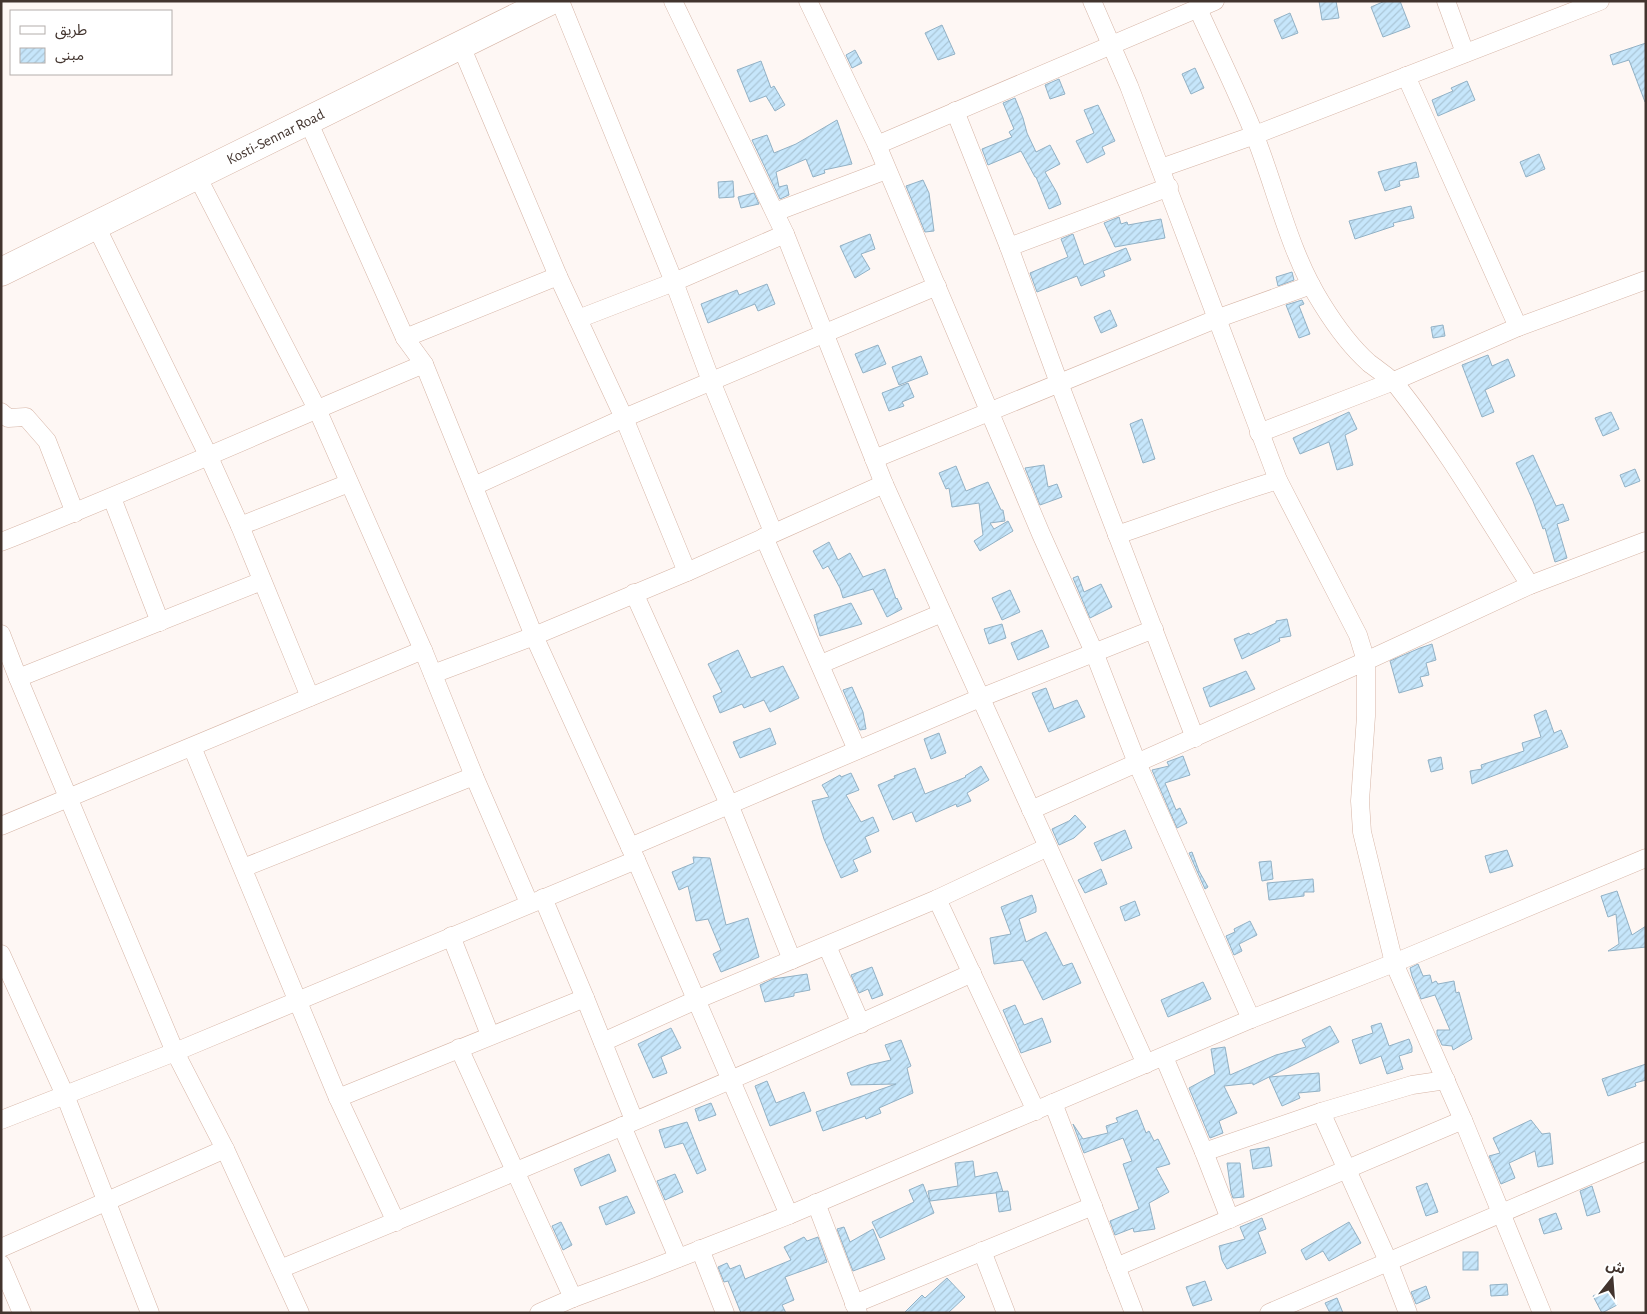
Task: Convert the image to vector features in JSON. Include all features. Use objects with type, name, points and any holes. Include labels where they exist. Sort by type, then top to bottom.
[{"type":"highway","name":"Kosti-Sennar Road","points":[[1,272],[550,1]]},
{"type":"street","points":[[560,1],[674,282],[769,535],[857,750]]},
{"type":"street","points":[[673,1],[785,234],[884,484],[1146,1064]]},
{"type":"street","points":[[808,1],[877,145],[1041,534],[1094,652],[1137,763],[1250,1019]]},
{"type":"street","points":[[1092,1],[1113,45],[1161,168],[1216,319],[1278,480],[1358,636],[1366,661],[1366,716],[1360,802],[1362,832],[1394,963],[1463,1120],[1542,1313]]},
{"type":"street","points":[[877,145],[1215,1]]},
{"type":"street","points":[[1446,1],[1465,53]]},
{"type":"street","points":[[1161,168],[1255,135],[1600,1]]},
{"type":"street","points":[[1198,9],[1255,135],[1300,261],[1322,305],[1351,344],[1369,362],[1394,381],[1434,435],[1530,585]]},
{"type":"street","points":[[461,46],[558,276],[624,418],[687,572]]},
{"type":"street","points":[[1406,76],[1518,328]]},
{"type":"street","points":[[955,111],[1009,247],[1059,384],[1195,738]]},
{"type":"street","points":[[308,121],[405,338],[424,364],[534,636],[633,853],[789,1215]]},
{"type":"street","points":[[775,212],[886,170]]},
{"type":"street","points":[[197,176],[317,409],[423,650],[474,776],[586,998],[603,1042],[628,1123],[678,1258]]},
{"type":"street","points":[[1009,247],[1168,187]]},
{"type":"street","points":[[96,226],[208,455],[240,526],[310,697]]},
{"type":"street","points":[[578,319],[674,282],[785,234]]},
{"type":"street","points":[[405,338],[558,276]]},
{"type":"street","points":[[1259,433],[1394,381],[1518,328],[1646,280]]},
{"type":"street","points":[[874,459],[989,410],[1059,384],[1216,319],[1311,285]]},
{"type":"street","points":[[474,486],[711,380],[937,286]]},
{"type":"street","points":[[1,542],[112,498],[208,455],[424,364]]},
{"type":"street","points":[[1,412],[8,418],[26,417],[47,441],[75,513]]},
{"type":"street","points":[[1117,535],[1278,480]]},
{"type":"street","points":[[240,526],[349,483]]},
{"type":"street","points":[[433,674],[534,636],[687,572],[884,484]]},
{"type":"street","points":[[112,498],[160,622]]},
{"type":"street","points":[[1030,810],[1195,738],[1530,585],[1646,541]]},
{"type":"street","points":[[18,678],[262,581]]},
{"type":"street","points":[[634,593],[729,804],[792,960]]},
{"type":"street","points":[[821,664],[942,613]]},
{"type":"street","points":[[1,1120],[175,1052],[536,901],[729,804],[980,698],[1154,629]]},
{"type":"street","points":[[1,634],[175,1052],[225,1149],[300,1313]]},
{"type":"street","points":[[1,826],[423,650]]},
{"type":"street","points":[[192,747],[338,1098],[396,1222]]},
{"type":"street","points":[[243,868],[474,776]]},
{"type":"street","points":[[603,1042],[696,1000],[937,899],[1048,847]]},
{"type":"street","points":[[539,1313],[573,1298],[789,1215],[1250,1019],[1394,963],[1646,858]]},
{"type":"street","points":[[937,899],[1036,1110]]},
{"type":"street","points":[[451,936],[490,1036]]},
{"type":"street","points":[[827,946],[861,1024]]},
{"type":"street","points":[[1,954],[65,1094],[150,1313]]},
{"type":"street","points":[[280,1270],[731,1080],[972,974]]},
{"type":"street","points":[[338,1098],[586,998]]},
{"type":"street","points":[[459,1048],[573,1298]]},
{"type":"street","points":[[1164,1057],[1230,1219]]},
{"type":"street","points":[[1204,1152],[1321,1112],[1412,1085],[1446,1080]]},
{"type":"street","points":[[1053,1103],[1134,1313]]},
{"type":"street","points":[[1321,1112],[1388,1261],[1408,1313]]},
{"type":"street","points":[[1116,1267],[1463,1120]]},
{"type":"street","points":[[1,1248],[225,1149]]},
{"type":"street","points":[[1269,1313],[1646,1151]]},
{"type":"street","points":[[816,1203],[856,1308],[982,1251],[1093,1206]]},
{"type":"street","points":[[700,1249],[725,1313]]},
{"type":"street","points":[[982,1251],[1006,1313]]},
{"type":"street","points":[[1,1264],[22,1313]]},
{"type":"building","points":[[1319,1],[1336,1],[1339,18],[1322,20]]},
{"type":"building","points":[[1385,1],[1400,1],[1410,27],[1383,37],[1371,7]]},
{"type":"building","points":[[1290,13],[1298,33],[1282,39],[1274,20]]},
{"type":"building","points":[[942,25],[955,54],[938,60],[925,33]]},
{"type":"building","points":[[1646,43],[1645,102],[1629,60],[1613,65],[1610,55]]},
{"type":"building","points":[[855,50],[862,63],[852,68],[846,55]]},
{"type":"building","points":[[761,61],[771,88],[774,86],[785,105],[775,111],[766,96],[750,102],[737,70]]},
{"type":"building","points":[[1195,68],[1204,88],[1191,94],[1182,74]]},
{"type":"building","points":[[1059,79],[1065,94],[1050,99],[1045,85]]},
{"type":"building","points":[[1467,81],[1475,100],[1438,116],[1432,100],[1453,91],[1451,88]]},
{"type":"building","points":[[1015,98],[1027,133],[1036,152],[1050,145],[1060,164],[1045,172],[1061,204],[1049,209],[1036,177],[1021,151],[988,165],[982,149],[1012,137],[1009,132],[1014,129],[1003,103]]},
{"type":"building","points":[[1098,105],[1115,141],[1102,147],[1105,154],[1087,163],[1076,141],[1094,133],[1084,110]]},
{"type":"building","points":[[837,120],[852,164],[824,170],[825,173],[813,177],[806,159],[776,172],[779,187],[787,185],[789,195],[780,199],[752,140],[767,135],[774,153],[796,144]]},
{"type":"building","points":[[1539,154],[1545,169],[1526,177],[1520,162]]},
{"type":"building","points":[[1416,162],[1419,177],[1399,181],[1400,186],[1385,191],[1378,172]]},
{"type":"building","points":[[923,180],[929,193],[934,231],[925,232],[906,186]]},
{"type":"building","points":[[733,181],[734,197],[719,198],[718,182]]},
{"type":"building","points":[[754,193],[759,204],[741,208],[738,197]]},
{"type":"building","points":[[1411,206],[1414,218],[1393,223],[1394,226],[1355,239],[1349,221]]},
{"type":"building","points":[[1119,217],[1121,224],[1127,222],[1128,225],[1161,219],[1165,238],[1115,247],[1104,223]]},
{"type":"building","points":[[870,234],[875,249],[861,254],[870,269],[855,278],[840,246]]},
{"type":"building","points":[[1073,234],[1084,265],[1126,248],[1131,260],[1103,271],[1105,276],[1081,286],[1077,276],[1037,292],[1030,273],[1068,257],[1061,239]]},
{"type":"building","points":[[1292,272],[1294,280],[1278,286],[1276,277]]},
{"type":"building","points":[[767,284],[775,304],[758,311],[755,304],[708,323],[701,304],[737,290],[739,295]]},
{"type":"building","points":[[1302,300],[1304,304],[1299,306],[1310,334],[1299,338],[1286,305]]},
{"type":"building","points":[[1110,310],[1117,326],[1101,333],[1094,317]]},
{"type":"building","points":[[1443,325],[1445,336],[1433,338],[1431,327]]},
{"type":"building","points":[[878,345],[886,364],[863,373],[855,354]]},
{"type":"building","points":[[1488,355],[1492,366],[1508,359],[1515,376],[1485,390],[1494,412],[1482,417],[1462,365]]},
{"type":"building","points":[[921,356],[928,374],[899,385],[892,367]]},
{"type":"building","points":[[908,383],[914,397],[902,402],[904,406],[889,411],[882,393]]},
{"type":"building","points":[[1349,412],[1357,429],[1345,435],[1353,465],[1337,470],[1329,442],[1300,454],[1293,438]]},
{"type":"building","points":[[1611,412],[1619,429],[1603,436],[1595,418]]},
{"type":"building","points":[[1142,419],[1155,459],[1143,463],[1130,424]]},
{"type":"building","points":[[1533,455],[1556,506],[1563,504],[1569,520],[1557,524],[1567,558],[1555,562],[1545,528],[1543,529],[1516,463]]},
{"type":"building","points":[[1044,465],[1048,487],[1057,484],[1062,497],[1040,505],[1025,468]]},
{"type":"building","points":[[956,466],[966,491],[988,482],[1001,510],[1003,510],[1005,521],[990,523],[994,529],[1008,521],[1013,531],[980,551],[974,541],[983,535],[979,503],[952,507],[949,488],[946,489],[939,473]]},
{"type":"building","points":[[1635,469],[1640,481],[1625,487],[1620,475]]},
{"type":"building","points":[[829,542],[838,560],[850,553],[863,577],[885,569],[896,599],[902,609],[887,617],[873,589],[843,598],[840,588],[828,566],[823,569],[813,551]]},
{"type":"building","points":[[1078,576],[1084,592],[1101,584],[1112,607],[1090,618],[1073,578]]},
{"type":"building","points":[[1010,590],[1020,612],[1002,620],[992,598]]},
{"type":"building","points":[[851,603],[862,624],[820,636],[814,615]]},
{"type":"building","points":[[1287,619],[1291,636],[1279,638],[1280,641],[1242,659],[1234,639],[1249,633],[1250,635],[1276,623],[1276,621]]},
{"type":"building","points":[[1002,624],[1006,638],[989,644],[984,629]]},
{"type":"building","points":[[1042,630],[1049,647],[1018,660],[1011,643]]},
{"type":"building","points":[[1432,644],[1436,660],[1426,663],[1429,675],[1420,677],[1423,686],[1399,693],[1390,661]]},
{"type":"building","points":[[738,650],[751,678],[783,666],[799,698],[770,712],[764,700],[744,708],[742,704],[720,713],[713,696],[722,692],[708,664]]},
{"type":"building","points":[[1246,671],[1255,689],[1210,707],[1203,688]]},
{"type":"building","points":[[852,687],[863,712],[866,729],[860,730],[843,690]]},
{"type":"building","points":[[1046,688],[1054,709],[1077,700],[1085,717],[1049,732],[1032,693]]},
{"type":"building","points":[[1546,710],[1554,733],[1561,730],[1568,747],[1472,784],[1470,771],[1482,769],[1481,765],[1524,751],[1522,743],[1541,737],[1534,715]]},
{"type":"building","points":[[770,728],[776,744],[740,758],[733,742]]},
{"type":"building","points":[[939,733],[946,753],[931,759],[924,739]]},
{"type":"building","points":[[1183,756],[1190,775],[1165,783],[1176,810],[1180,808],[1187,823],[1177,828],[1152,770],[1169,766],[1167,762]]},
{"type":"building","points":[[1441,757],[1443,769],[1431,772],[1428,760]]},
{"type":"building","points":[[981,766],[989,780],[967,793],[971,801],[957,807],[956,804],[916,822],[912,812],[893,820],[878,785],[915,768],[925,794],[966,777]]},
{"type":"building","points":[[851,773],[859,790],[846,795],[861,822],[873,817],[879,831],[865,837],[871,852],[853,860],[858,871],[841,878],[824,839],[812,801],[829,797],[822,785],[840,775],[841,777]]},
{"type":"building","points":[[1075,815],[1086,827],[1074,838],[1059,845],[1052,829],[1069,821]]},
{"type":"building","points":[[1125,830],[1132,848],[1102,861],[1094,843]]},
{"type":"building","points":[[1507,850],[1513,866],[1490,873],[1485,856]]},
{"type":"building","points":[[1192,852],[1199,871],[1208,887],[1205,889],[1189,853]]},
{"type":"building","points":[[693,857],[710,858],[726,925],[748,918],[759,957],[721,972],[713,954],[721,950],[708,919],[696,921],[688,886],[679,890],[672,872],[694,863]]},
{"type":"building","points":[[1271,861],[1273,879],[1262,881],[1259,862]]},
{"type":"building","points":[[1101,869],[1107,884],[1085,893],[1078,880]]},
{"type":"building","points":[[1313,879],[1314,892],[1304,892],[1304,896],[1269,900],[1267,883]]},
{"type":"building","points":[[1617,891],[1632,935],[1646,926],[1646,947],[1608,951],[1619,944],[1616,914],[1608,917],[1601,896]]},
{"type":"building","points":[[1032,895],[1036,912],[1019,919],[1026,942],[1046,932],[1063,966],[1072,963],[1081,983],[1043,1000],[1023,960],[994,964],[990,938],[1011,934],[1001,907]]},
{"type":"building","points":[[1135,901],[1140,915],[1125,921],[1120,907]]},
{"type":"building","points":[[1250,921],[1257,935],[1239,944],[1242,951],[1234,955],[1226,936],[1235,932],[1234,929]]},
{"type":"building","points":[[1418,964],[1423,976],[1430,975],[1432,983],[1436,981],[1438,984],[1454,981],[1456,993],[1459,992],[1472,1039],[1453,1050],[1452,1046],[1442,1045],[1437,1034],[1437,1030],[1450,1030],[1435,995],[1421,999],[1410,968]]},
{"type":"building","points":[[872,967],[883,995],[872,999],[868,989],[859,993],[851,975]]},
{"type":"building","points":[[807,974],[810,990],[794,993],[794,996],[765,1002],[760,985],[773,979]]},
{"type":"building","points":[[1203,982],[1211,999],[1168,1017],[1161,1000]]},
{"type":"building","points":[[1015,1005],[1024,1025],[1042,1018],[1051,1042],[1021,1053],[1003,1010]]},
{"type":"building","points":[[1381,1023],[1389,1046],[1409,1039],[1412,1047],[1412,1052],[1399,1056],[1403,1069],[1387,1074],[1381,1056],[1360,1064],[1352,1040],[1373,1033],[1371,1026]]},
{"type":"building","points":[[1330,1026],[1339,1042],[1253,1085],[1253,1083],[1224,1086],[1237,1113],[1219,1121],[1223,1133],[1210,1138],[1189,1088],[1215,1074],[1211,1049],[1225,1047],[1230,1075],[1276,1055],[1306,1047],[1302,1040]]},
{"type":"building","points":[[671,1028],[681,1048],[661,1057],[667,1073],[653,1078],[638,1044]]},
{"type":"building","points":[[901,1040],[911,1066],[907,1068],[913,1093],[879,1108],[881,1113],[866,1119],[865,1116],[823,1131],[816,1112],[896,1084],[851,1085],[847,1073],[891,1060],[885,1045]]},
{"type":"building","points":[[1646,1064],[1646,1080],[1635,1083],[1636,1086],[1608,1096],[1602,1079]]},
{"type":"building","points":[[1319,1073],[1320,1091],[1298,1093],[1300,1098],[1282,1106],[1269,1077]]},
{"type":"building","points":[[767,1081],[776,1103],[804,1092],[811,1111],[770,1126],[755,1086]]},
{"type":"building","points":[[711,1103],[716,1115],[699,1121],[695,1109]]},
{"type":"building","points":[[1137,1110],[1146,1133],[1149,1131],[1154,1141],[1158,1139],[1170,1164],[1156,1168],[1169,1192],[1149,1203],[1155,1229],[1134,1232],[1133,1228],[1115,1235],[1110,1221],[1139,1209],[1123,1164],[1132,1161],[1123,1138],[1084,1153],[1073,1124],[1083,1139],[1108,1133],[1106,1126],[1118,1122],[1116,1118]]},
{"type":"building","points":[[1531,1120],[1542,1134],[1550,1133],[1553,1164],[1538,1167],[1535,1151],[1509,1163],[1515,1178],[1501,1184],[1489,1156],[1500,1153],[1493,1138]]},
{"type":"building","points":[[687,1122],[706,1170],[697,1174],[683,1143],[665,1148],[659,1130]]},
{"type":"building","points":[[1269,1147],[1272,1166],[1253,1169],[1250,1150]]},
{"type":"building","points":[[609,1154],[616,1171],[581,1186],[574,1169]]},
{"type":"building","points":[[973,1161],[975,1177],[997,1172],[1003,1192],[930,1201],[928,1191],[958,1186],[955,1163]]},
{"type":"building","points":[[1227,1163],[1240,1163],[1244,1197],[1233,1198]]},
{"type":"building","points":[[675,1174],[683,1192],[665,1200],[657,1181]]},
{"type":"building","points":[[1427,1183],[1438,1212],[1426,1216],[1416,1187]]},
{"type":"building","points":[[923,1184],[934,1213],[880,1238],[872,1222],[914,1202],[909,1190]]},
{"type":"building","points":[[1592,1186],[1600,1212],[1587,1216],[1580,1191]]},
{"type":"building","points":[[1008,1191],[1011,1210],[999,1212],[996,1192]]},
{"type":"building","points":[[627,1196],[635,1213],[606,1225],[599,1207]]},
{"type":"building","points":[[1556,1213],[1562,1229],[1544,1234],[1539,1219]]},
{"type":"building","points":[[1262,1218],[1266,1229],[1258,1232],[1266,1253],[1227,1269],[1222,1260],[1219,1246],[1245,1239],[1240,1227]]},
{"type":"building","points":[[561,1222],[572,1245],[563,1250],[552,1226]]},
{"type":"building","points":[[1349,1222],[1361,1243],[1329,1261],[1323,1251],[1306,1260],[1301,1250]]},
{"type":"building","points":[[844,1227],[850,1242],[873,1229],[885,1259],[853,1271],[837,1229]]},
{"type":"building","points":[[804,1237],[807,1241],[818,1237],[827,1262],[785,1277],[794,1300],[782,1305],[786,1313],[741,1313],[728,1281],[724,1282],[718,1267],[727,1263],[730,1269],[740,1265],[745,1279],[791,1260],[784,1247]]},
{"type":"building","points":[[1463,1252],[1478,1252],[1478,1270],[1463,1270]]},
{"type":"building","points":[[947,1278],[965,1297],[948,1313],[904,1313],[922,1295],[925,1298]]},
{"type":"building","points":[[1205,1281],[1212,1300],[1193,1306],[1186,1287]]},
{"type":"building","points":[[1507,1284],[1508,1295],[1491,1296],[1490,1285]]},
{"type":"building","points":[[1426,1286],[1430,1298],[1416,1304],[1411,1292]]},
{"type":"building","points":[[1609,1288],[1617,1305],[1602,1313],[1593,1296]]},
{"type":"building","points":[[1337,1298],[1343,1313],[1330,1313],[1325,1303]]}]
